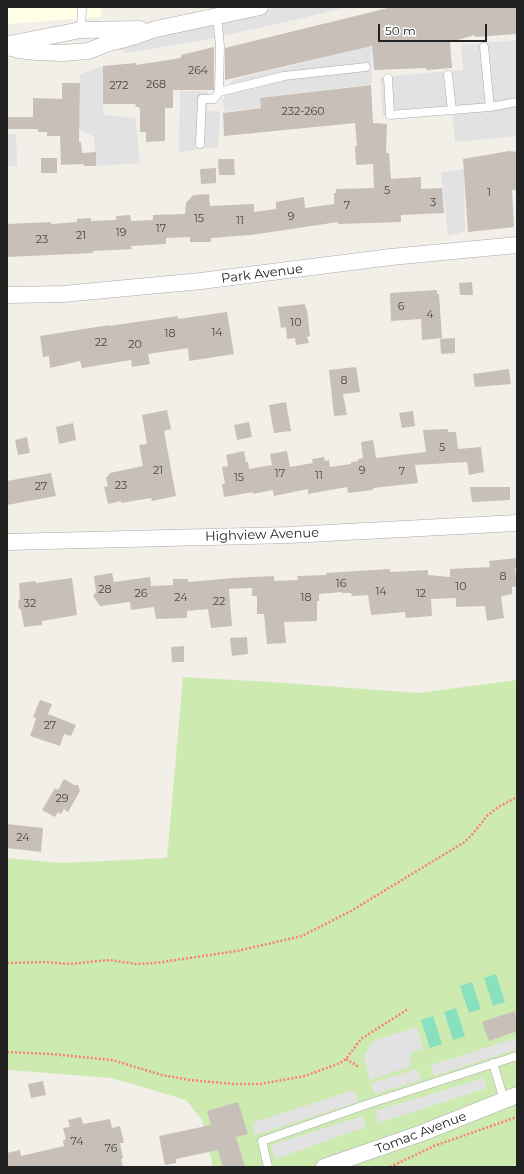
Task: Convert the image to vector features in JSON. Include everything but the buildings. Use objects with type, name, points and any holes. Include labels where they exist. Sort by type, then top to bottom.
[{"type":"street","points":[[7,46],[30,51],[88,51],[100,46],[156,30],[260,7]]},
{"type":"street","points":[[7,46],[18,41],[82,31],[156,30]]},
{"type":"street","points":[[77,52],[70,49],[67,44],[67,38],[82,31],[101,34],[102,41],[100,46]]},
{"type":"street","name":"Park Avenue","points":[[7,295],[63,294],[201,282],[391,257],[517,245]]},
{"type":"street","name":"Highview Avenue","points":[[7,542],[289,535],[517,523]]},
{"type":"street","name":"Tomac Avenue","points":[[324,1167],[422,1133],[510,1098]]},
{"type":"lane","points":[[82,7],[82,31]]},
{"type":"lane","points":[[200,144],[202,99],[214,99],[219,92],[220,46],[217,17]]},
{"type":"lane","points":[[484,47],[490,107]]},
{"type":"lane","points":[[219,92],[284,76],[366,67]]},
{"type":"lane","points":[[448,75],[452,110]]},
{"type":"lane","points":[[388,78],[390,115],[490,107],[517,102]]},
{"type":"lane","points":[[268,1167],[262,1141],[517,1056]]},
{"type":"lane","points":[[493,1063],[510,1098]]},
{"type":"path","points":[[7,963],[45,962],[69,964],[108,960],[137,964],[155,963],[237,952],[302,936],[351,911],[463,843],[471,836],[487,816],[498,807],[517,797]]},
{"type":"path","points":[[7,1052],[79,1056],[112,1060],[162,1075],[190,1080],[240,1084],[266,1083],[305,1076],[340,1063],[346,1059],[361,1039],[408,1009]]},
{"type":"path","points":[[346,1059],[359,1067]]},
{"type":"path","points":[[390,1167],[434,1146],[517,1117]]},
{"type":"shaded area","points":[[7,7],[101,7],[101,17],[7,24]]},
{"type":"shaded area","points":[[278,7],[346,7],[204,40],[126,53],[116,46]]},
{"type":"shaded area","points":[[517,40],[517,136],[455,142],[452,111],[383,116],[380,77],[463,70],[461,45]]},
{"type":"shaded area","points":[[371,46],[372,84],[260,98],[261,107],[224,112],[223,100],[232,80]]},
{"type":"shaded area","points":[[104,66],[103,115],[135,118],[140,163],[96,166],[94,137],[79,129],[80,74]]},
{"type":"shaded area","points":[[180,91],[208,91],[207,109],[210,111],[220,111],[218,147],[179,152]]},
{"type":"shaded area","points":[[7,134],[16,134],[17,166],[7,166]]},
{"type":"shaded area","points":[[464,169],[465,231],[448,236],[441,173]]},
{"type":"shaded area","points":[[417,1027],[423,1049],[411,1053],[409,1067],[370,1080],[364,1057],[373,1041]]},
{"type":"shaded area","points":[[517,1038],[517,1049],[434,1076],[431,1065]]},
{"type":"shaded area","points":[[417,1069],[421,1080],[374,1094],[371,1083]]},
{"type":"shaded area","points":[[484,1078],[487,1088],[379,1123],[375,1111]]},
{"type":"shaded area","points":[[354,1090],[358,1102],[255,1135],[252,1123]]},
{"type":"shaded area","points":[[363,1116],[366,1127],[275,1159],[271,1145]]},
{"type":"green space","points":[[183,677],[418,693],[517,680],[517,1167],[213,1167],[202,1120],[186,1100],[112,1078],[7,1070],[7,858],[61,863],[167,858]]},
{"type":"green space","points":[[496,974],[505,1002],[493,1006],[484,978]]},
{"type":"green space","points":[[472,982],[481,1009],[469,1013],[460,986]]},
{"type":"green space","points":[[456,1008],[465,1036],[453,1040],[444,1012]]},
{"type":"green space","points":[[433,1016],[442,1044],[430,1048],[421,1020]]}]
